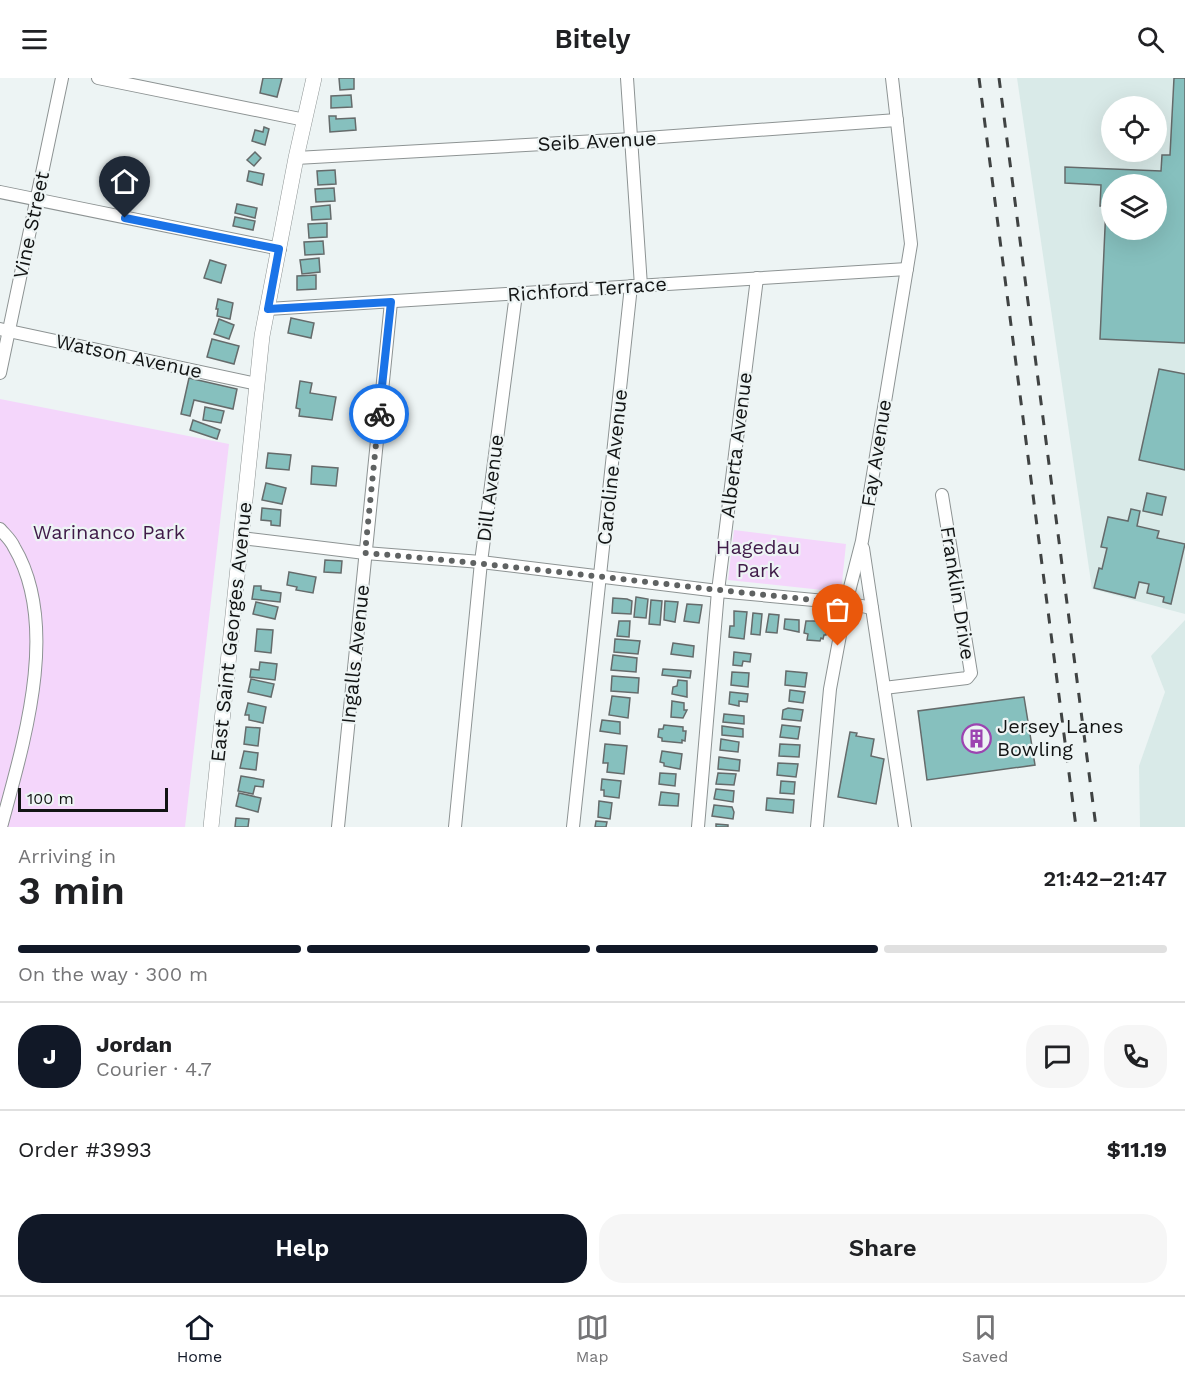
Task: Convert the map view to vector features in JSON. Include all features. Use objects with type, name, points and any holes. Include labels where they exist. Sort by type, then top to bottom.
[{"type":"main road","name":"East Saint Georges Avenue","points":[[211,827],[262,336],[296,158],[314,78]]},
{"type":"street","name":"Vine Street","points":[[0,373],[5,329],[62,78]]},
{"type":"street","points":[[98,78],[305,120]]},
{"type":"street","name":"Caroline Avenue","points":[[573,827],[600,577],[636,286],[632,139],[627,78]]},
{"type":"street","name":"Fay Avenue","points":[[817,827],[830,689],[846,603],[861,541],[911,244],[892,78]]},
{"type":"street","name":"Seib Avenue","points":[[296,158],[632,139],[897,120]]},
{"type":"street","points":[[0,192],[279,249]]},
{"type":"street","name":"Richford Terrace","points":[[268,309],[907,269]]},
{"type":"street","name":"Alberta Avenue","points":[[698,827],[718,591],[756,278]]},
{"type":"street","name":"Dill Avenue","points":[[455,827],[481,562],[516,294]]},
{"type":"street","name":"Ingalls Avenue","points":[[338,827],[391,302]]},
{"type":"street","name":"Watson Avenue","points":[[5,329],[257,384]]},
{"type":"street","name":"Franklin Drive","points":[[884,688],[967,678],[971,673],[942,495]]},
{"type":"street","points":[[0,529],[14,546],[29,580],[36,623],[36,659],[28,718],[1,827]]},
{"type":"street","points":[[241,538],[365,553],[481,562],[718,591],[846,603],[872,608]]},
{"type":"street","points":[[861,541],[905,827]]},
{"type":"shaded area","points":[[1017,78],[1185,78],[1185,614],[1092,589]]},
{"type":"shaded area","points":[[1185,620],[1185,827],[1140,827],[1139,766],[1165,692],[1151,656]]},
{"type":"green space","name":"Warinanco Park","points":[[0,399],[229,444],[185,827],[0,827]]},
{"type":"green space","name":"Hagedau Park","points":[[734,530],[846,544],[841,592],[728,580]]},
{"type":"building","points":[[263,78],[282,78],[277,97],[260,93]]},
{"type":"building","points":[[339,78],[354,78],[354,89],[340,90]]},
{"type":"building","points":[[1174,78],[1185,78],[1185,343],[1100,339],[1104,240],[1167,240],[1167,174],[1101,174],[1101,185],[1065,183],[1065,167],[1161,171],[1162,162],[1167,162],[1167,155],[1170,155]]},
{"type":"building","points":[[351,95],[352,107],[331,108],[331,96]]},
{"type":"building","points":[[329,116],[336,116],[336,119],[355,118],[356,130],[330,132]]},
{"type":"building","points":[[264,127],[269,129],[265,145],[252,141],[255,130],[263,132]]},
{"type":"building","points":[[255,152],[261,158],[254,166],[247,160]]},
{"type":"building","points":[[335,170],[336,184],[318,185],[317,171]]},
{"type":"building","points":[[249,171],[264,174],[262,185],[247,181]]},
{"type":"building","points":[[334,188],[335,201],[316,202],[315,189]]},
{"type":"building","points":[[237,204],[257,208],[255,218],[235,213]]},
{"type":"building","points":[[330,205],[331,219],[312,220],[311,207]]},
{"type":"building","points":[[235,217],[255,221],[253,230],[233,226]]},
{"type":"building","points":[[327,223],[327,237],[309,238],[308,224]]},
{"type":"building","points":[[323,241],[324,254],[305,255],[304,242]]},
{"type":"building","points":[[319,258],[320,272],[302,274],[300,260]]},
{"type":"building","points":[[210,260],[226,265],[221,283],[204,278]]},
{"type":"building","points":[[316,275],[316,289],[297,290],[297,276]]},
{"type":"building","points":[[218,299],[233,303],[230,319],[217,316]]},
{"type":"building","points":[[291,318],[314,323],[311,338],[288,333]]},
{"type":"building","points":[[219,319],[234,325],[229,339],[214,334]]},
{"type":"building","points":[[212,339],[239,346],[234,364],[207,357]]},
{"type":"building","points":[[1159,369],[1185,374],[1185,470],[1139,460]]},
{"type":"building","points":[[189,378],[237,389],[233,409],[194,400],[190,416],[181,414]]},
{"type":"building","points":[[300,381],[312,383],[310,393],[336,397],[332,420],[299,416],[300,409],[296,408]]},
{"type":"building","points":[[205,407],[224,411],[221,423],[203,420]]},
{"type":"building","points":[[193,420],[220,430],[217,439],[190,430]]},
{"type":"building","points":[[268,453],[291,455],[289,470],[266,468]]},
{"type":"building","points":[[312,466],[338,468],[336,486],[311,484]]},
{"type":"building","points":[[266,483],[286,488],[282,504],[262,500]]},
{"type":"building","points":[[1147,493],[1166,497],[1162,515],[1143,511]]},
{"type":"building","points":[[262,508],[281,510],[280,526],[271,525],[271,521],[261,520]]},
{"type":"building","points":[[1131,509],[1140,511],[1137,526],[1159,531],[1157,538],[1185,544],[1171,604],[1163,602],[1164,597],[1147,593],[1149,584],[1139,582],[1135,598],[1094,588],[1107,548],[1101,547],[1108,517],[1128,521]]},
{"type":"building","points":[[325,560],[342,561],[341,573],[324,572]]},
{"type":"building","points":[[289,572],[316,577],[313,593],[296,590],[297,587],[287,585]]},
{"type":"building","points":[[254,586],[261,586],[261,590],[281,593],[280,602],[252,599]]},
{"type":"building","points":[[636,597],[648,599],[646,618],[634,617]]},
{"type":"building","points":[[613,598],[632,601],[631,614],[612,613]]},
{"type":"building","points":[[651,600],[662,601],[660,625],[649,624]]},
{"type":"building","points":[[665,601],[678,602],[675,622],[664,620]]},
{"type":"building","points":[[256,602],[278,607],[275,619],[253,614]]},
{"type":"building","points":[[687,604],[702,605],[699,623],[684,621]]},
{"type":"building","points":[[734,611],[747,612],[744,639],[729,637],[730,626],[734,626]]},
{"type":"building","points":[[753,613],[762,614],[760,635],[751,634]]},
{"type":"building","points":[[769,614],[779,615],[777,633],[766,632]]},
{"type":"building","points":[[785,619],[799,620],[799,632],[784,629]]},
{"type":"building","points":[[619,621],[630,621],[629,637],[617,636]]},
{"type":"building","points":[[806,621],[827,621],[826,635],[823,639],[821,638],[820,641],[807,640],[808,634],[804,633]]},
{"type":"building","points":[[257,629],[273,630],[271,653],[255,651]]},
{"type":"building","points":[[615,639],[640,641],[638,654],[614,652]]},
{"type":"building","points":[[673,643],[694,646],[693,657],[671,654]]},
{"type":"building","points":[[734,652],[751,654],[750,662],[743,661],[742,666],[733,665]]},
{"type":"building","points":[[613,655],[637,658],[636,672],[611,670]]},
{"type":"building","points":[[260,662],[277,664],[275,680],[250,677],[251,669],[259,670]]},
{"type":"building","points":[[663,669],[691,671],[690,678],[662,675]]},
{"type":"building","points":[[786,671],[807,673],[805,687],[785,685]]},
{"type":"building","points":[[732,672],[749,673],[748,687],[731,685]]},
{"type":"building","points":[[612,676],[639,678],[638,693],[611,691]]},
{"type":"building","points":[[251,679],[274,684],[271,697],[248,692]]},
{"type":"building","points":[[678,680],[687,681],[687,697],[672,694],[673,687],[677,686]]},
{"type":"building","points":[[790,690],[805,692],[803,703],[789,701]]},
{"type":"building","points":[[730,692],[748,694],[747,702],[739,701],[739,706],[729,704]]},
{"type":"building","points":[[612,696],[630,698],[628,718],[609,715]]},
{"type":"building","name":"Jersey Lanes Bowling","points":[[1024,697],[1035,765],[927,780],[918,711]]},
{"type":"building","points":[[672,701],[684,703],[684,710],[687,710],[683,718],[671,717]]},
{"type":"building","points":[[248,703],[266,707],[263,723],[249,720],[249,715],[245,715]]},
{"type":"building","points":[[788,708],[803,710],[801,721],[782,719],[783,710]]},
{"type":"building","points":[[724,714],[744,716],[744,724],[723,722]]},
{"type":"building","points":[[602,720],[620,722],[620,734],[600,731]]},
{"type":"building","points":[[664,725],[683,727],[683,731],[686,731],[685,741],[682,740],[682,743],[662,741],[662,738],[658,737],[659,729],[663,729]]},
{"type":"building","points":[[782,725],[800,727],[798,739],[780,737]]},
{"type":"building","points":[[722,726],[743,729],[743,737],[722,735]]},
{"type":"building","points":[[246,727],[260,728],[258,746],[244,744]]},
{"type":"building","points":[[850,732],[857,733],[856,736],[874,739],[871,756],[884,759],[876,804],[838,797]]},
{"type":"building","points":[[721,739],[739,742],[738,752],[720,750]]},
{"type":"building","points":[[605,744],[627,746],[624,774],[607,772],[608,763],[603,763]]},
{"type":"building","points":[[780,744],[800,745],[799,757],[779,756]]},
{"type":"building","points":[[244,751],[258,753],[256,770],[240,768]]},
{"type":"building","points":[[662,751],[682,754],[680,769],[664,766],[664,763],[660,762]]},
{"type":"building","points":[[719,757],[740,760],[739,771],[718,769]]},
{"type":"building","points":[[778,763],[798,764],[796,777],[777,775]]},
{"type":"building","points":[[660,773],[676,774],[675,786],[659,784]]},
{"type":"building","points":[[718,773],[736,774],[734,785],[716,784]]},
{"type":"building","points":[[241,776],[264,780],[263,787],[255,786],[253,794],[238,791]]},
{"type":"building","points":[[602,779],[621,781],[619,798],[604,796],[604,790],[601,790]]},
{"type":"building","points":[[781,781],[795,782],[794,794],[780,793]]},
{"type":"building","points":[[716,789],[734,791],[733,802],[714,799]]},
{"type":"building","points":[[661,792],[679,794],[678,806],[659,805]]},
{"type":"building","points":[[239,793],[261,798],[258,812],[236,806]]},
{"type":"building","points":[[767,798],[794,800],[793,813],[766,810]]},
{"type":"building","points":[[599,801],[612,803],[610,819],[598,817]]},
{"type":"building","points":[[714,805],[732,807],[733,819],[712,816]]},
{"type":"building","points":[[236,818],[249,819],[248,827],[235,827]]},
{"type":"building","points":[[596,821],[607,822],[606,827],[595,827]]},
{"type":"building","points":[[716,824],[728,825],[728,827],[716,827]]},
{"type":"railway","points":[[979,78],[1076,827]]},
{"type":"railway","points":[[999,78],[1096,827]]},
{"type":"way so far","points":[[379,414],[365,553],[481,562],[718,591],[846,603],[838,646]]},
{"type":"place","name":"Jersey Lanes Bowling","points":[[976,738]]},
{"type":"route","points":[[125,218],[279,249],[268,309],[391,302],[379,414]]}]
